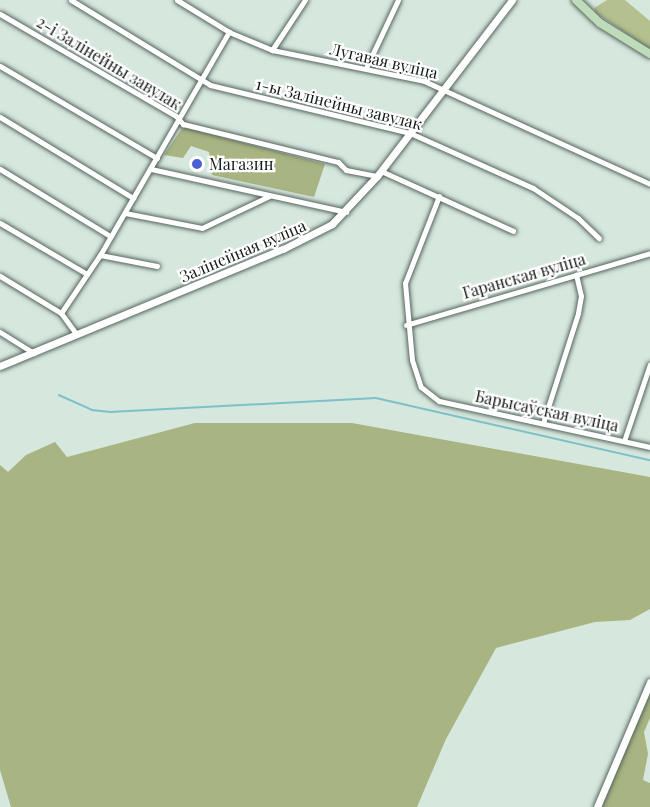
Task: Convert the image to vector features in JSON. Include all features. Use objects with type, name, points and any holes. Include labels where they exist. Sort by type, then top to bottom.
[{"type":"main road","points":[[576,0],[600,23],[650,54]]},
{"type":"street","name":"1-ы Залінейны завулак","points":[[71,0],[203,80],[255,97],[410,133],[533,189],[578,218],[599,238]]},
{"type":"street","name":"Лугавая вуліца","points":[[177,0],[229,32],[272,50],[366,68],[443,89],[650,184]]},
{"type":"street","points":[[272,50],[305,0]]},
{"type":"street","points":[[366,68],[398,0]]},
{"type":"street","name":"Залінейная вуліца","points":[[0,366],[317,235],[346,212],[379,173],[443,89],[501,20],[512,0]]},
{"type":"street","name":"2-і Залінейны завулак","points":[[0,14],[180,121],[379,173],[439,196],[513,231]]},
{"type":"street","points":[[60,313],[100,255],[180,121],[229,32]]},
{"type":"street","points":[[0,66],[157,158]]},
{"type":"street","points":[[0,117],[134,198]]},
{"type":"street","points":[[0,169],[110,236]]},
{"type":"street","points":[[151,169],[346,212]]},
{"type":"street","points":[[125,213],[202,228],[269,196]]},
{"type":"street","points":[[406,324],[405,283],[439,196]]},
{"type":"street","points":[[0,223],[87,274]]},
{"type":"street","name":"Гаранская вуліца","points":[[406,324],[650,253]]},
{"type":"street","points":[[100,255],[157,266]]},
{"type":"street","points":[[543,423],[578,313],[581,296],[576,274]]},
{"type":"street","points":[[0,276],[60,313],[77,335]]},
{"type":"street","name":"Барысаўская вуліца","points":[[406,324],[421,387],[439,401],[650,447]]},
{"type":"street","points":[[0,332],[34,353]]},
{"type":"street","points":[[624,441],[650,364]]},
{"type":"street","points":[[597,807],[649,685]]},
{"type":"green space","points":[[607,0],[625,0],[650,21],[650,49],[596,13],[594,8]]},
{"type":"green space","points":[[183,127],[325,164],[314,197],[212,175],[209,152],[191,146],[183,158],[164,155]]},
{"type":"green space","points":[[195,423],[352,423],[650,477],[650,609],[630,620],[595,622],[496,648],[446,739],[417,807],[11,807],[0,770],[0,465],[8,472],[26,455],[55,442],[67,457]]},
{"type":"green space","points":[[650,691],[650,718],[644,732],[648,754],[643,780],[650,783],[650,807],[602,807]]},
{"type":"waterway","points":[[59,395],[92,410],[110,412],[376,398],[650,460]]},
{"type":"place","name":"Магазин","points":[[197,164]]}]
